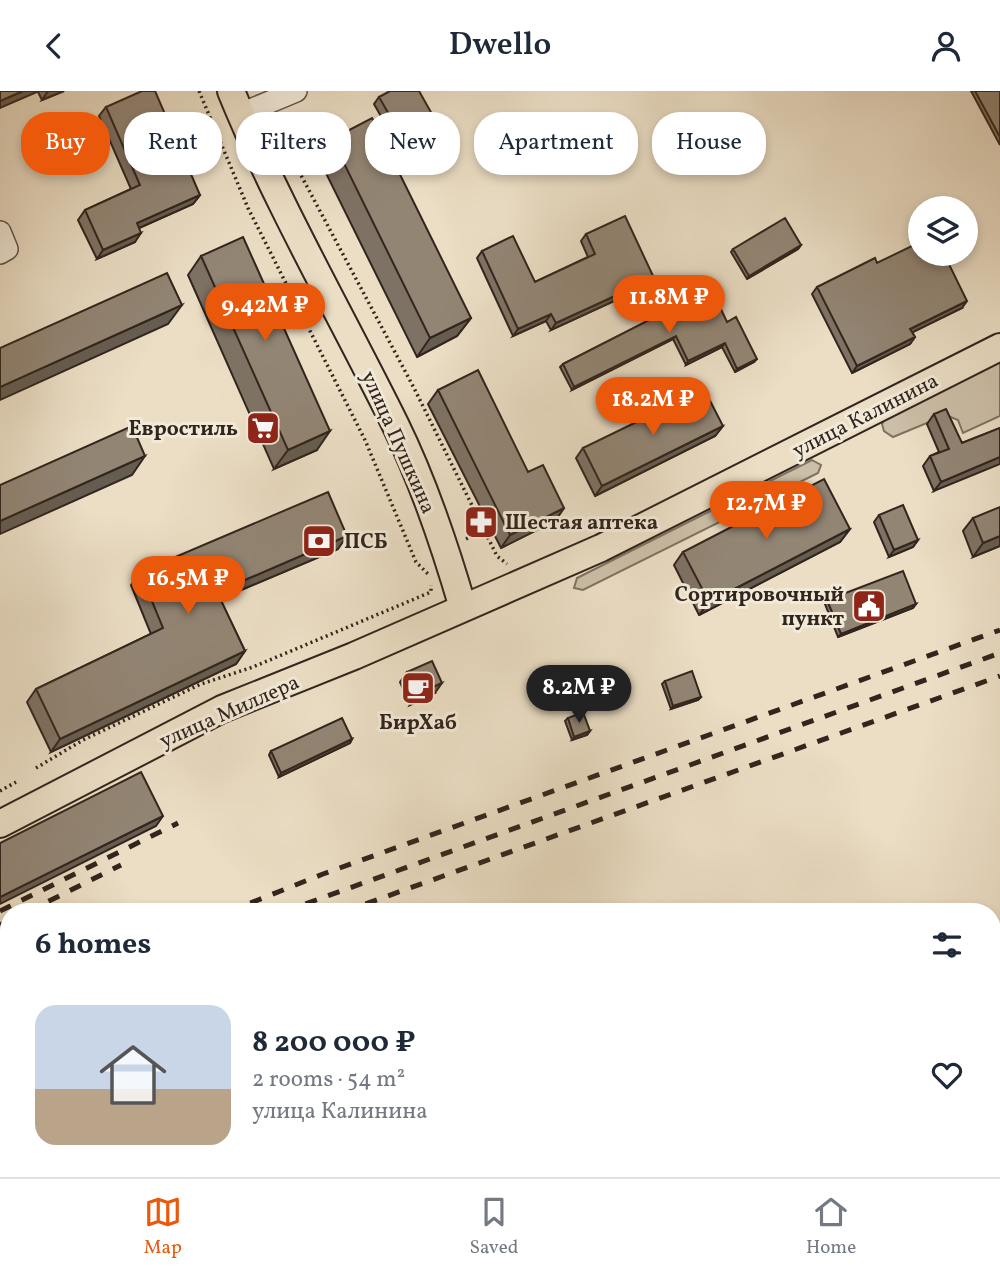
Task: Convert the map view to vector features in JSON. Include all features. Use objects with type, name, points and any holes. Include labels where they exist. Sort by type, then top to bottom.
[{"type":"main road","name":"улица Пушкина","points":[[236,103],[396,426],[446,549],[463,608]]},
{"type":"main road","name":"улица Калинина","points":[[463,608],[601,548],[1000,347]]},
{"type":"main road","name":"улица Миллера","points":[[0,824],[222,709],[463,608]]},
{"type":"street","points":[[236,103],[296,91]]},
{"type":"street","points":[[0,232],[7,249],[0,253]]},
{"type":"path","points":[[36,768],[83,740],[201,684],[253,667],[431,592],[432,577],[416,562],[365,440],[248,208],[199,91]]},
{"type":"path","points":[[301,175],[414,388],[498,556],[512,566]]},
{"type":"path","points":[[466,539],[485,530]]},
{"type":"path","points":[[0,791],[16,782]]},
{"type":"shaded area","points":[[1000,361],[1000,416],[963,433],[958,420],[946,415],[893,437],[884,431],[882,424],[885,418]]},
{"type":"shaded area","points":[[812,460],[821,465],[818,473],[583,590],[574,588],[577,578]]},
{"type":"building","points":[[0,91],[23,91],[0,101]]},
{"type":"building","points":[[142,91],[155,91],[164,112],[124,112],[124,148],[106,107]]},
{"type":"building","points":[[390,91],[419,91],[431,112],[388,112],[379,97]]},
{"type":"building","points":[[975,91],[1000,91],[1000,137]]},
{"type":"building","points":[[365,122],[365,175],[400,175],[471,318],[430,338],[350,175],[351,129]]},
{"type":"building","points":[[136,175],[191,175],[200,195],[137,223],[141,233],[103,250],[85,210],[140,185]]},
{"type":"building","points":[[625,216],[654,278],[556,323],[551,314],[518,329],[482,251],[513,236],[535,282],[595,254],[586,234]]},
{"type":"building","points":[[785,218],[801,245],[749,276],[733,249]]},
{"type":"building","points":[[243,237],[330,431],[288,450],[201,256]]},
{"type":"building","points":[[908,248],[908,266],[950,266],[967,301],[910,329],[915,337],[857,366],[817,287],[875,258],[877,263]]},
{"type":"building","points":[[167,273],[182,305],[0,387],[0,348]]},
{"type":"building","points":[[684,281],[691,297],[711,288],[727,322],[736,317],[757,359],[737,369],[725,343],[688,361],[676,336],[574,387],[563,364],[661,314],[654,294]]},
{"type":"building","points":[[478,370],[528,472],[543,465],[564,508],[510,535],[438,390]]},
{"type":"building","points":[[704,389],[723,426],[602,486],[583,448]]},
{"type":"building","points":[[946,409],[962,443],[1000,428],[1000,457],[941,482],[930,456],[949,449],[934,414]]},
{"type":"building","points":[[132,426],[145,456],[0,521],[0,485]]},
{"type":"building","points":[[824,479],[850,529],[709,602],[683,552]]},
{"type":"building","points":[[328,492],[347,536],[217,592],[245,651],[60,739],[36,689],[163,628],[140,572]]},
{"type":"building","points":[[903,505],[918,540],[894,550],[879,515]]},
{"type":"building","points":[[1000,507],[1000,536],[983,543],[973,518]]},
{"type":"building","name":"Сортировочный пункт","points":[[903,571],[916,604],[841,634],[827,600]]},
{"type":"building","points":[[432,661],[442,683],[417,694],[407,672]]},
{"type":"building","points":[[692,671],[701,697],[673,706],[665,681]]},
{"type":"building","points":[[583,712],[590,731],[574,737],[568,718]]},
{"type":"building","points":[[342,718],[352,739],[281,773],[271,751]]},
{"type":"building","points":[[141,772],[163,816],[0,897],[0,843]]},
{"type":"railway","points":[[250,903],[323,874],[1000,630]]},
{"type":"railway","points":[[308,903],[1000,653]]},
{"type":"railway","points":[[368,903],[1000,676]]},
{"type":"railway","points":[[16,903],[178,823]]},
{"type":"railway","points":[[45,903],[121,865]]},
{"type":"place","name":"Евростиль","points":[[263,428]]},
{"type":"place","name":"Шестая аптека","points":[[481,522]]},
{"type":"place","name":"ПСБ","points":[[319,541]]},
{"type":"place","name":"Сортировочный пункт","points":[[869,606]]},
{"type":"place","name":"БирХаб","points":[[418,688]]}]
